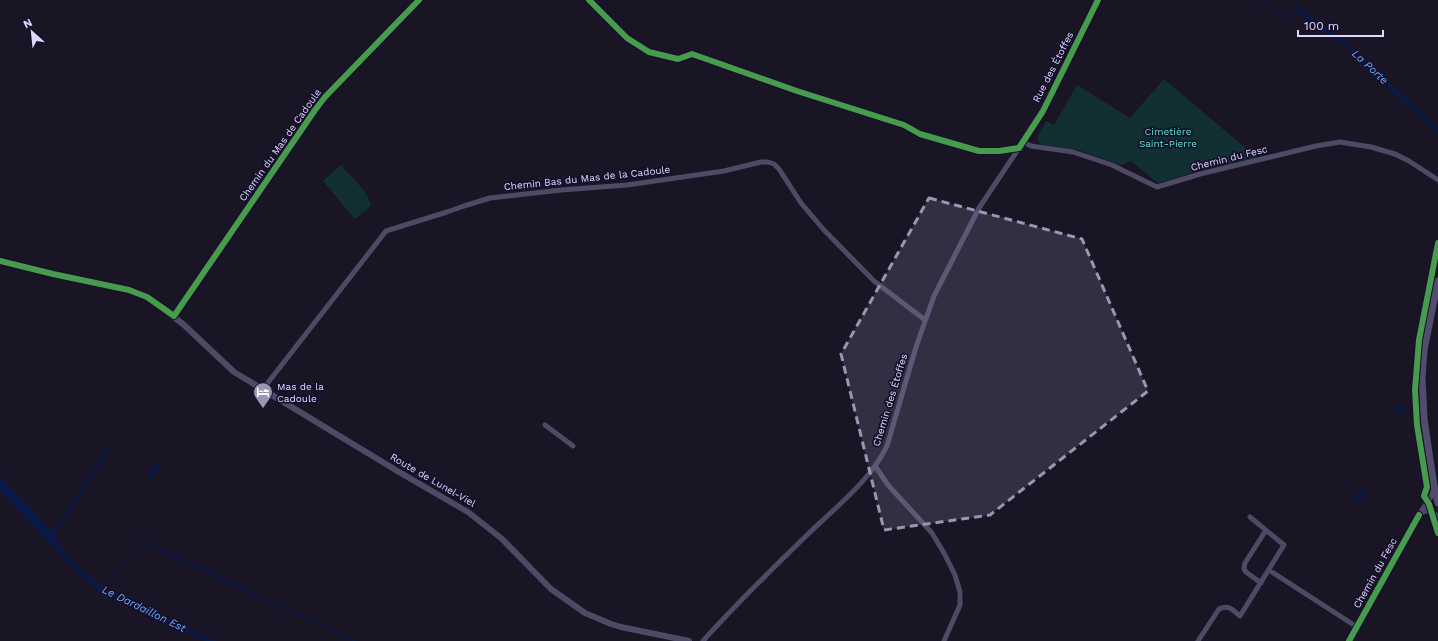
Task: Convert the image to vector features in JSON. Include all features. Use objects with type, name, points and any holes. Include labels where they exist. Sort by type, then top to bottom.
[{"type":"main road","points":[[1438,281],[1424,350],[1422,377],[1424,419],[1434,486],[1438,502],[1438,511]]},
{"type":"street","name":"Chemin du Mas de Cadoule","points":[[174,316],[325,97],[419,0]]},
{"type":"street","name":"Rue des Étoffes","points":[[1023,142],[1043,111],[1098,0]]},
{"type":"street","name":"Chemin du Fesc","points":[[1023,142],[1038,148],[1073,152],[1112,165],[1157,187],[1200,174],[1316,146],[1340,142],[1371,147],[1395,154],[1409,161],[1438,180]]},
{"type":"street","name":"Chemin des Étoffes","points":[[703,641],[739,601],[859,485],[875,466],[887,446],[925,320],[934,296],[979,208],[1023,142]]},
{"type":"street","name":"Chemin Bas du Mas de la Cadoule","points":[[263,389],[386,231],[482,200],[561,190],[627,185],[724,171],[761,162],[774,164],[779,169],[801,203],[824,230],[874,281],[925,320]]},
{"type":"street","name":"Route de Lunel-Viel","points":[[0,261],[129,290],[147,297],[174,316],[234,372],[478,518],[501,538],[551,589],[585,612],[621,627],[688,641]]},
{"type":"street","points":[[545,425],[573,446]]},
{"type":"street","points":[[875,466],[888,486],[934,537],[953,571],[958,584],[960,599],[958,611],[944,641]]},
{"type":"street","name":"Chemin du Fesc","points":[[1349,641],[1419,515],[1431,497],[1434,486]]},
{"type":"street","points":[[1419,515],[1427,510],[1431,510],[1438,518]]},
{"type":"street","points":[[1198,641],[1219,609],[1224,606],[1240,616],[1284,545],[1250,517]]},
{"type":"street","points":[[1261,583],[1244,569],[1245,563],[1266,530]]},
{"type":"street","points":[[1269,570],[1357,627]]},
{"type":"highlighted area","points":[[929,198],[1082,239],[1148,391],[990,515],[884,530],[841,354]]},
{"type":"green space","name":"Cimetière Saint-Pierre","points":[[1164,79],[1257,158],[1197,171],[1159,183],[1131,161],[1121,165],[1078,150],[1043,145],[1038,141],[1038,136],[1046,121],[1054,125],[1077,85],[1130,118]]},
{"type":"green space","points":[[341,165],[359,184],[370,201],[371,206],[356,218],[354,218],[323,181]]},
{"type":"water","name":"La Porte","points":[[1298,7],[1352,48],[1438,128],[1438,132],[1392,92],[1385,82],[1353,52],[1295,10]]},
{"type":"water","points":[[1400,405],[1404,406],[1405,409],[1398,414],[1394,411]]},
{"type":"water","name":"Le Dardaillon Est","points":[[108,446],[111,447],[57,531],[55,536],[59,544],[76,565],[104,587],[148,532],[105,589],[216,641],[205,641],[101,594],[69,564],[0,490],[0,476],[53,533]]},
{"type":"water","points":[[157,463],[160,465],[151,478],[147,475]]},
{"type":"water","points":[[1361,490],[1365,494],[1362,497],[1363,499],[1360,499],[1358,502],[1353,497]]},
{"type":"water","points":[[146,542],[356,641],[352,641],[145,544]]},
{"type":"waterway","name":"La Porte","points":[[1260,0],[1286,19],[1296,9]]},
{"type":"cycle path","points":[[0,261],[129,290],[147,297],[174,316],[325,97],[419,0]]},
{"type":"cycle path","points":[[589,0],[627,38],[649,52],[678,59],[692,54],[797,91],[904,125],[920,134],[979,151],[999,151],[1019,148],[1043,111],[1098,0]]},
{"type":"cycle path","points":[[1438,243],[1419,340],[1415,390],[1417,425],[1427,487],[1424,496],[1429,504],[1438,533]]},
{"type":"cycle path","points":[[1349,641],[1419,515]]},
{"type":"place","name":"Mas de la Cadoule","points":[[263,409]]}]
